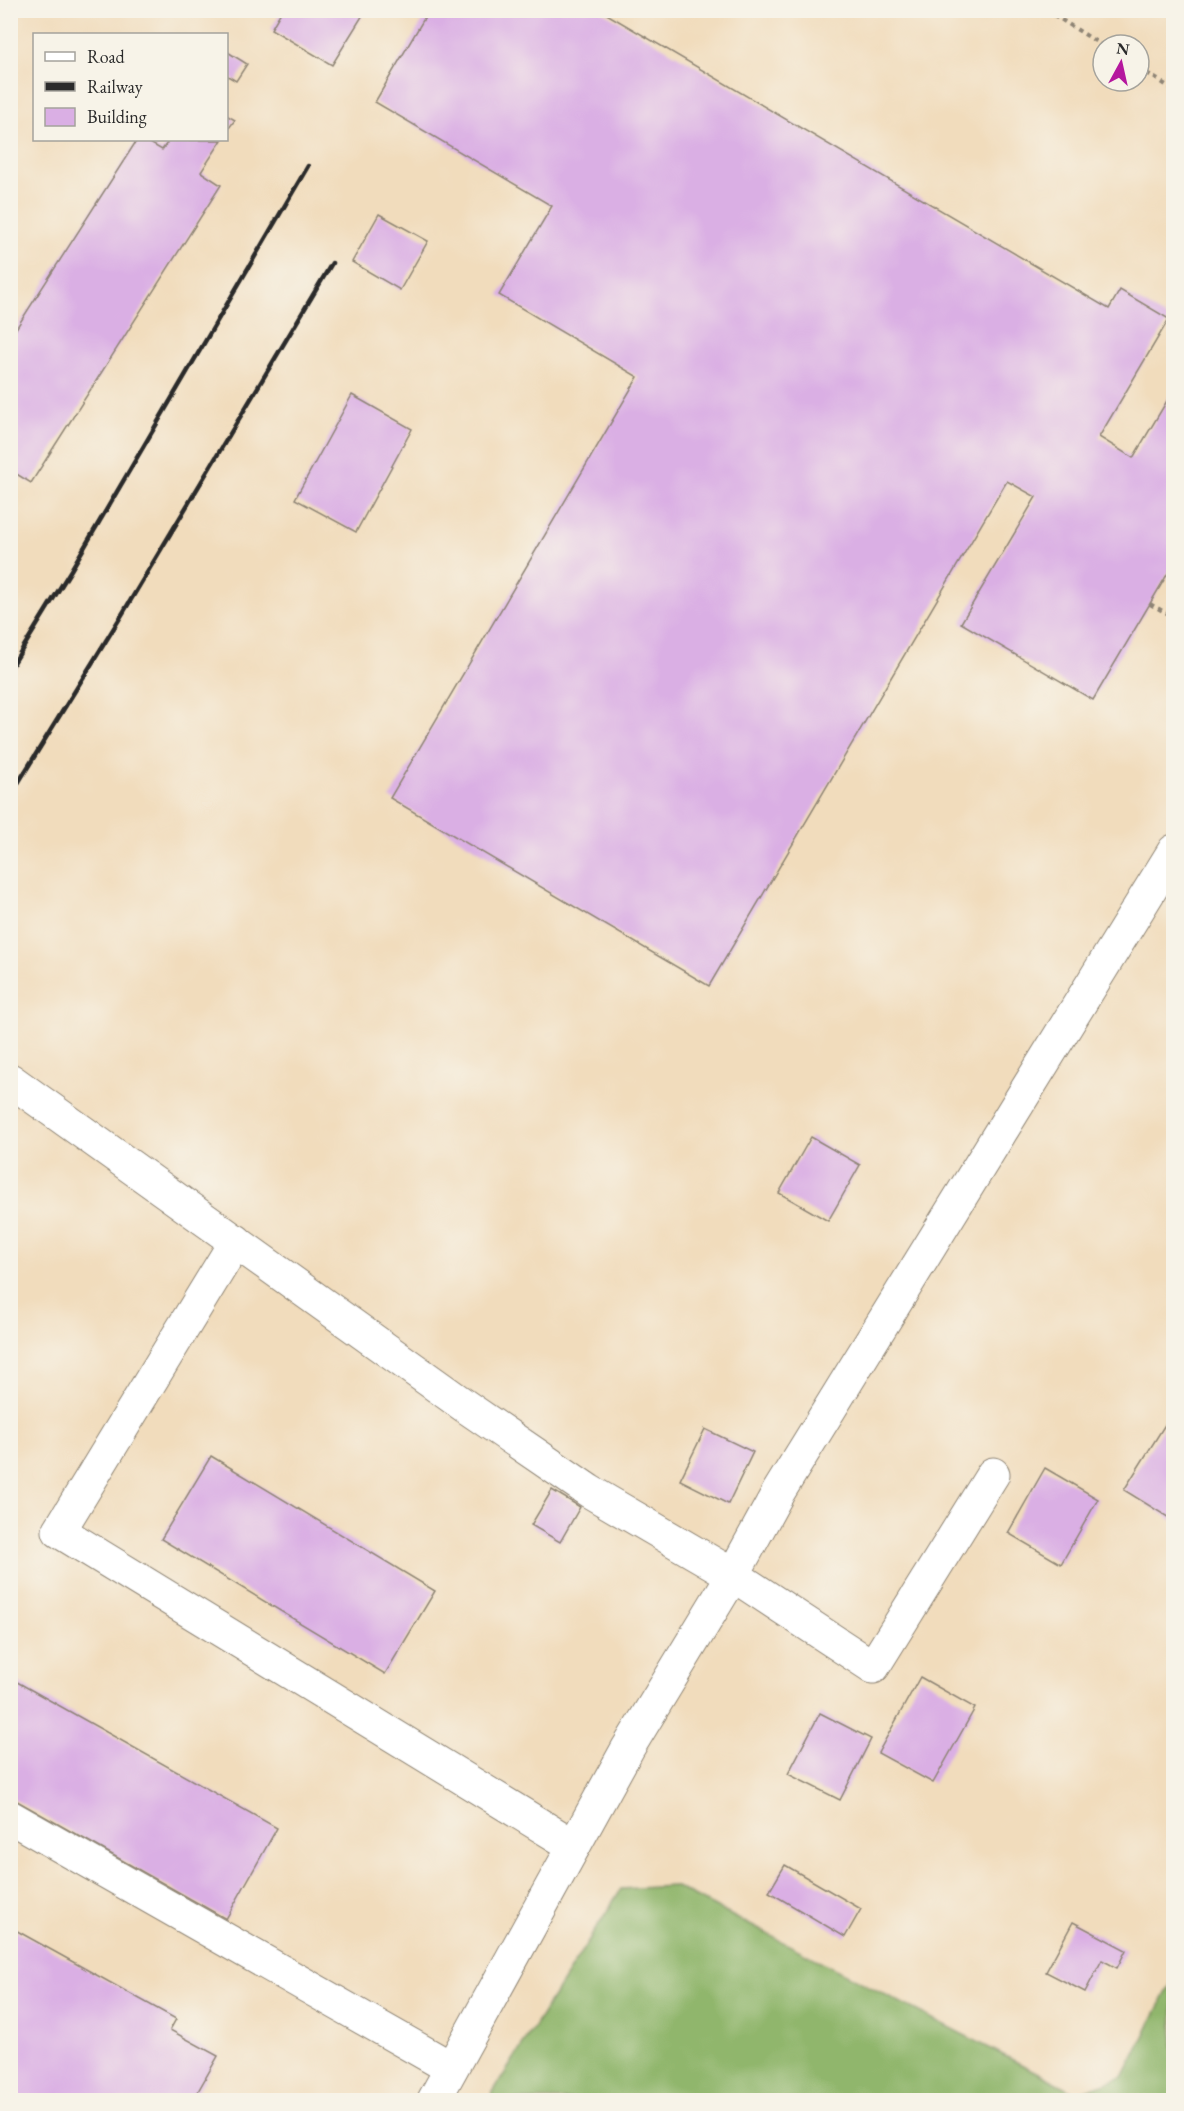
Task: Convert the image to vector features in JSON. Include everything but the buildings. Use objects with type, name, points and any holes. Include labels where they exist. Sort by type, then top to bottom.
[{"type":"lane","points":[[434,2100],[628,1748],[733,1575],[779,1491],[1173,851]]},
{"type":"lane","points":[[10,1080],[589,1491],[733,1575],[873,1667],[993,1474]]},
{"type":"lane","points":[[236,1241],[58,1531],[574,1846]]},
{"type":"lane","points":[[10,1817],[451,2068]]},
{"type":"path","points":[[1046,10],[1091,38]]},
{"type":"path","points":[[1151,76],[1173,90]]},
{"type":"path","points":[[1149,604],[1173,617]]},
{"type":"green space","points":[[674,1886],[1077,2093],[1123,2077],[1173,1980],[1173,2100],[488,2100],[621,1889]]},
{"type":"railway","points":[[10,669],[71,570],[308,166]]},
{"type":"railway","points":[[10,796],[120,618],[332,263]]}]
